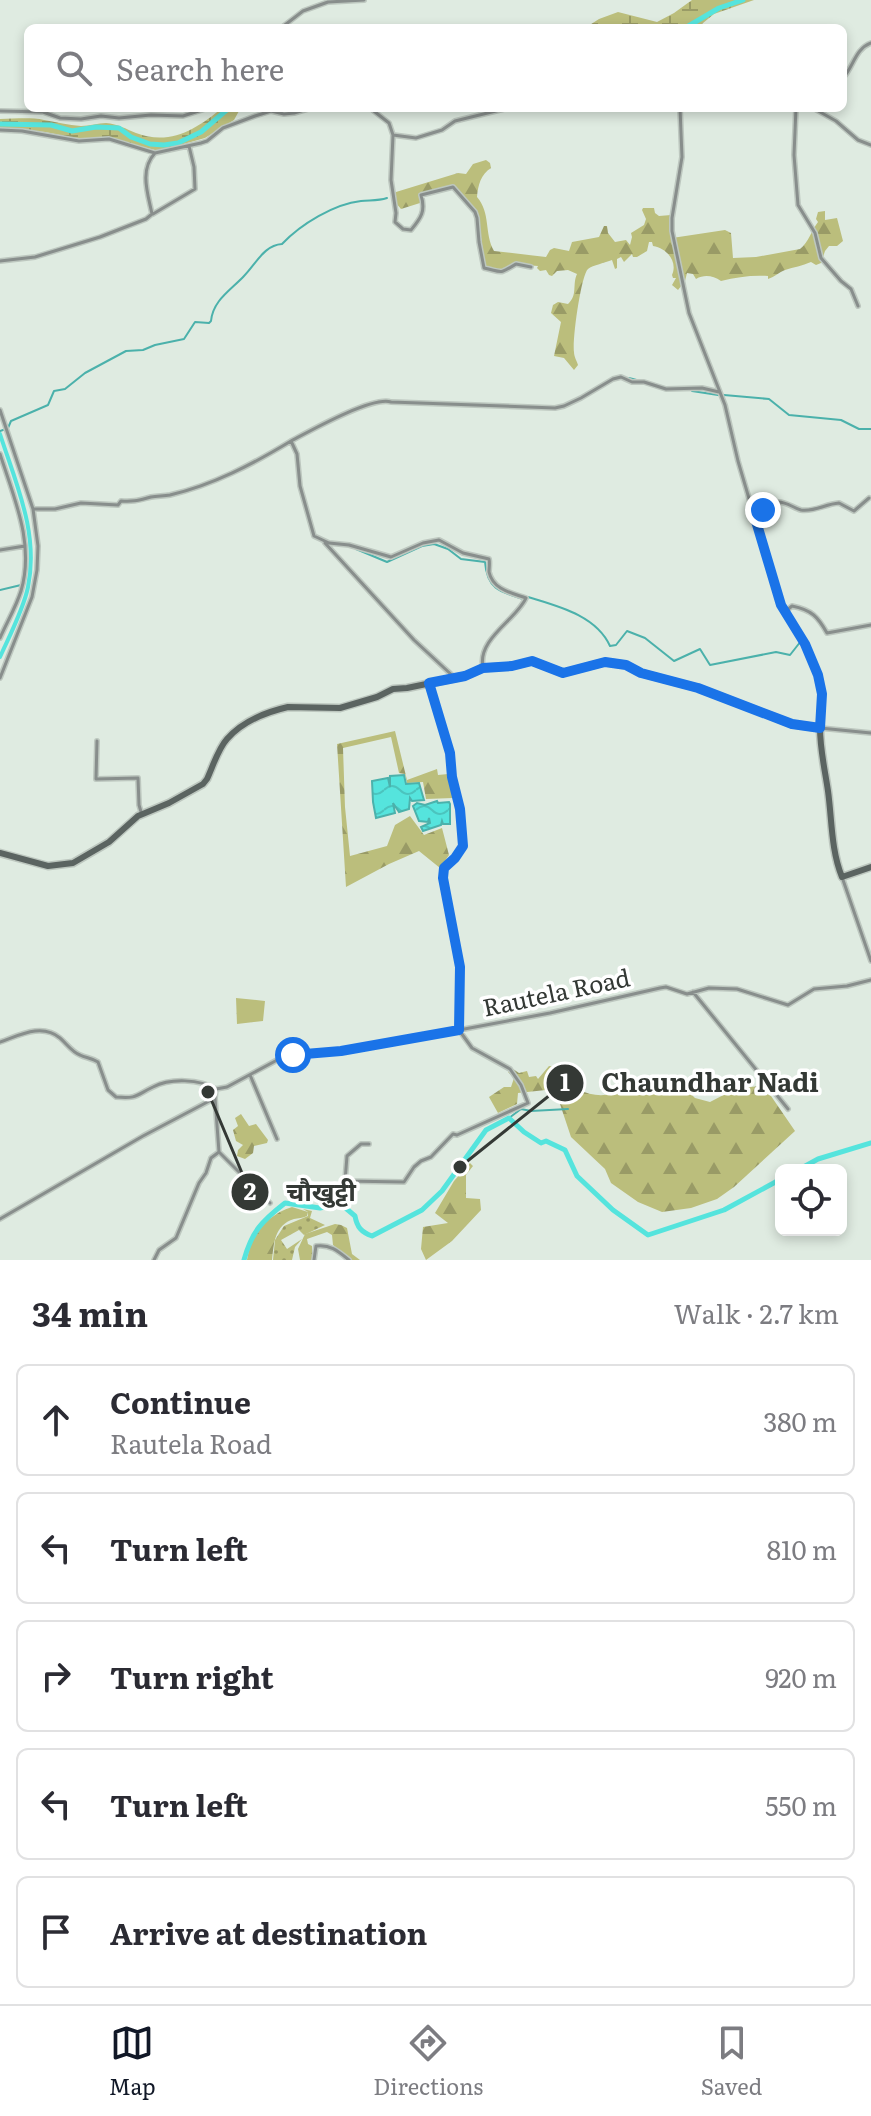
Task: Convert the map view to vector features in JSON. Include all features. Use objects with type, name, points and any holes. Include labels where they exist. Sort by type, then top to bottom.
[{"type":"street","points":[[286,24],[303,11],[328,2],[364,0]]},
{"type":"street","points":[[847,73],[856,55],[871,43]]},
{"type":"street","points":[[0,111],[24,112]]},
{"type":"street","points":[[43,112],[60,118],[81,119],[101,116],[183,116],[196,112]]},
{"type":"street","points":[[152,214],[145,180],[150,156],[207,141],[223,128],[268,112]]},
{"type":"street","points":[[275,112],[297,112]]},
{"type":"street","points":[[374,112],[389,123],[393,135],[392,196],[395,222],[399,226],[411,230],[421,221],[424,205],[421,195],[453,187],[477,218],[484,268],[496,273],[516,264],[531,267]]},
{"type":"street","points":[[393,135],[416,138],[442,130],[455,121],[492,112]]},
{"type":"street","points":[[680,112],[682,157],[672,231],[689,313],[721,392],[778,597],[805,644],[818,675],[822,694],[821,753],[834,853],[871,961]]},
{"type":"street","points":[[796,112],[794,155],[798,205],[815,233],[821,258],[851,289],[858,306]]},
{"type":"street","points":[[820,112],[836,121],[850,135],[871,145]]},
{"type":"street","points":[[0,130],[79,141],[109,139],[155,153]]},
{"type":"street","points":[[0,261],[35,257],[146,219],[195,189],[189,146]]},
{"type":"street","points":[[33,509],[55,509],[81,503],[118,505],[121,501],[138,502],[204,485],[257,462],[323,423],[386,400],[555,408],[621,377],[666,389],[702,388],[721,392]]},
{"type":"street","points":[[0,410],[33,509],[38,546],[32,597],[0,678]]},
{"type":"street","points":[[291,441],[297,454],[300,486],[314,536],[391,557],[423,543],[439,540],[463,553],[489,559],[489,572],[500,589],[524,597],[526,600],[482,655],[483,668]]},
{"type":"street","points":[[0,454],[25,536],[21,590],[0,638]]},
{"type":"street","points":[[753,511],[763,510],[778,502],[812,511],[839,503],[854,511],[869,498]]},
{"type":"street","points":[[323,540],[414,640],[455,678]]},
{"type":"street","points":[[0,550],[25,546]]},
{"type":"street","points":[[785,611],[792,606],[804,609],[818,617],[827,633],[871,625]]},
{"type":"street","points":[[0,853],[48,866],[73,863],[109,842],[142,815],[203,784],[225,740],[248,720],[288,707],[340,708],[393,689],[465,676],[483,668],[532,661],[563,673],[605,662],[626,665],[641,673],[698,688],[792,724],[871,733]]},
{"type":"street","points":[[369,1144],[361,1144],[347,1156],[345,1181],[404,1182],[414,1167],[431,1157],[453,1134],[457,1135],[528,1103],[510,1069],[472,1048],[459,1030],[460,967],[443,878],[444,868],[463,846],[460,804],[452,777],[450,753],[429,683]]},
{"type":"street","points":[[97,741],[96,779],[138,778],[142,815]]},
{"type":"street","points":[[842,877],[871,867]]},
{"type":"street","name":"Rautela Road","points":[[216,1089],[227,1087],[279,1059],[293,1055],[341,1051],[459,1030],[666,987],[687,994],[709,988],[737,989],[788,1005],[814,989],[871,980]]},
{"type":"street","points":[[693,992],[788,1109]]},
{"type":"street","points":[[0,1042],[36,1030],[52,1032],[80,1056],[98,1062],[108,1090],[116,1097],[135,1097],[155,1085],[175,1082],[204,1083],[216,1089],[219,1152],[270,1203]]},
{"type":"street","points":[[250,1075],[277,1139]]},
{"type":"street","points":[[0,1219],[169,1121],[215,1098]]},
{"type":"street","points":[[154,1260],[159,1250],[176,1238],[211,1158],[219,1152]]},
{"type":"street","points":[[314,1260],[316,1246],[321,1245],[335,1249],[349,1260]]},
{"type":"green space","points":[[692,0],[754,0],[714,14],[702,24],[591,24],[618,12],[657,22]]},
{"type":"green space","points":[[217,112],[238,112],[234,120],[205,138],[159,151],[103,137],[79,139],[0,128],[0,119],[33,119],[81,126],[103,123],[160,138],[182,133]]},
{"type":"green space","points":[[486,160],[491,168],[481,180],[477,197],[484,210],[494,251],[546,257],[554,248],[569,251],[572,242],[599,237],[604,226],[607,226],[615,242],[626,240],[630,245],[631,233],[644,225],[643,208],[654,208],[659,216],[671,215],[672,238],[725,230],[731,233],[733,258],[800,249],[818,222],[818,212],[825,211],[825,220],[837,218],[843,241],[837,246],[829,246],[821,263],[816,265],[811,262],[768,279],[768,276],[756,276],[721,281],[709,276],[696,279],[693,274],[687,273],[678,290],[672,285],[676,278],[672,275],[674,265],[670,256],[653,246],[652,242],[649,242],[647,251],[637,257],[632,254],[624,262],[621,257],[617,259],[615,269],[612,260],[590,268],[585,274],[578,309],[574,356],[578,365],[574,370],[564,358],[554,356],[561,322],[551,313],[553,305],[558,302],[568,304],[571,301],[577,274],[568,270],[557,271],[552,276],[546,270],[540,271],[538,266],[513,264],[497,272],[485,266],[478,216],[453,186],[421,193],[420,203],[401,209],[395,202],[396,192],[458,173],[466,174],[473,164]]},
{"type":"green space","points":[[395,731],[407,780],[437,769],[438,775],[448,774],[453,798],[426,799],[423,782],[407,783],[405,774],[399,773],[391,737],[343,748],[350,856],[387,846],[395,825],[410,816],[424,835],[442,828],[449,855],[440,868],[419,851],[346,887],[337,744]]},
{"type":"green space","points":[[236,998],[265,1001],[263,1021],[237,1024]]},
{"type":"green space","points":[[549,1066],[573,1070],[577,1089],[594,1095],[617,1092],[640,1080],[684,1087],[695,1098],[710,1102],[735,1089],[759,1086],[771,1096],[795,1131],[717,1199],[691,1208],[662,1212],[638,1202],[611,1183],[605,1169],[571,1137],[555,1089],[518,1093],[517,1104],[498,1113],[489,1097],[504,1087],[511,1087],[514,1078],[508,1072],[513,1069],[519,1073],[527,1071],[529,1077],[536,1076],[538,1079]]},
{"type":"green space","points":[[241,1114],[249,1126],[256,1124],[268,1140],[254,1146],[253,1153],[245,1159],[237,1156],[243,1145],[236,1141],[233,1130],[238,1126],[235,1118]]},
{"type":"green space","points":[[470,1163],[473,1166],[466,1175],[466,1198],[480,1199],[481,1210],[452,1241],[426,1260],[421,1249],[423,1227],[448,1223],[435,1213],[454,1181]]},
{"type":"green space","points":[[292,1207],[308,1212],[307,1216],[282,1226],[276,1236],[272,1260],[247,1260],[256,1234],[268,1220]]},
{"type":"green space","points":[[303,1209],[312,1211],[310,1218],[325,1225],[304,1235],[299,1230],[281,1240],[287,1249],[302,1239],[295,1247],[292,1260],[273,1260],[275,1240],[284,1226],[308,1216]]},
{"type":"green space","points":[[335,1224],[347,1228],[352,1254],[360,1260],[352,1260],[333,1245],[332,1235],[327,1232],[307,1239],[312,1246],[312,1260],[300,1260],[298,1249],[305,1234]]},
{"type":"water","points":[[404,775],[406,784],[419,783],[424,800],[412,801],[410,798],[409,809],[399,812],[393,803],[395,813],[376,818],[372,781],[388,778],[390,787],[390,776]]},
{"type":"water","points":[[449,802],[450,824],[443,824],[442,821],[441,825],[423,831],[421,827],[430,823],[429,818],[428,822],[419,821],[413,806]]},
{"type":"waterway","points":[[692,24],[719,8],[743,0]]},
{"type":"waterway","points":[[0,124],[51,125],[72,131],[96,127],[119,128],[131,137],[164,145],[178,143],[201,132],[224,112]]},
{"type":"waterway","points":[[8,428],[11,421],[48,405],[54,391],[65,389],[85,373],[126,351],[143,350],[184,339],[195,322],[209,323],[219,301],[265,251],[282,244],[318,216],[351,203],[387,198]]},
{"type":"waterway","points":[[629,378],[675,387]]},
{"type":"waterway","points":[[692,391],[718,395]]},
{"type":"waterway","points":[[724,395],[769,399],[789,415],[841,420],[859,429],[871,429]]},
{"type":"waterway","points":[[0,434],[19,490],[31,547],[28,587],[0,657]]},
{"type":"waterway","points":[[356,549],[387,562],[422,546],[434,544],[448,549],[461,559],[485,562],[486,571],[496,588],[523,599]]},
{"type":"waterway","points":[[0,590],[21,585]]},
{"type":"waterway","points":[[528,597],[586,619],[604,635],[610,646],[616,645],[627,631],[645,638],[674,661],[700,649],[710,665],[776,652],[790,655],[801,641]]},
{"type":"waterway","points":[[509,1118],[521,1109],[568,1109]]},
{"type":"waterway","points":[[244,1260],[259,1227],[285,1203],[320,1208],[342,1205],[355,1216],[360,1229],[372,1236],[422,1210],[442,1191],[486,1130],[509,1118],[541,1143],[546,1141],[565,1150],[577,1176],[613,1210],[648,1235],[724,1210],[775,1182]]},
{"type":"waterway","points":[[809,1164],[871,1143]]},
{"type":"place","name":"चौखुट्टी","points":[[208,1092]]},
{"type":"place","name":"Chaundhar Nadi","points":[[460,1167]]},
{"type":"route","points":[[293,1055],[341,1051],[459,1030],[460,967],[443,878],[444,868],[463,846],[460,804],[452,777],[450,753],[429,683],[465,676],[483,668],[532,661],[563,673],[605,662],[626,665],[641,673],[698,688],[792,724],[820,728],[822,694],[818,675],[805,644],[778,597],[753,511],[763,510]]}]
